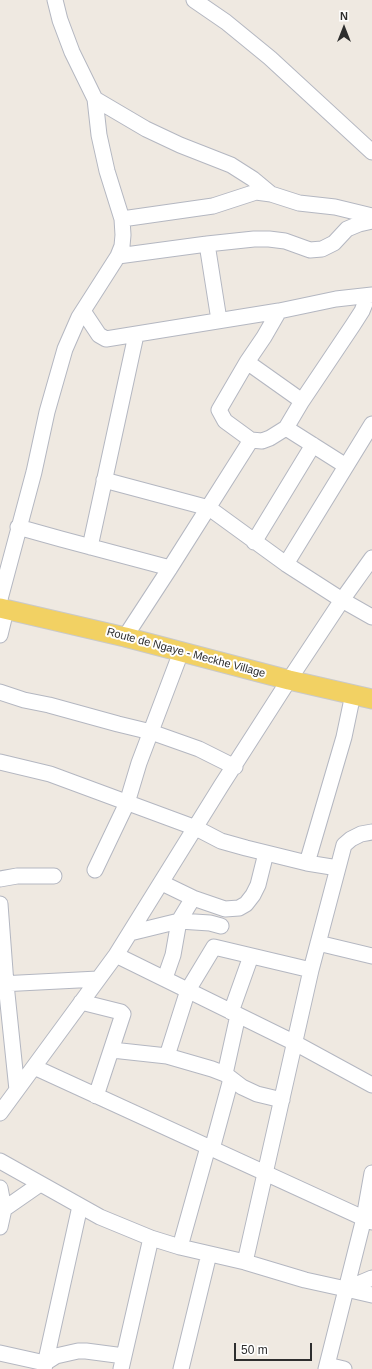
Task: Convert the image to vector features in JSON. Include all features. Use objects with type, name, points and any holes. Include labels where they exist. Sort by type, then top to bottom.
[{"type":"main road","name":"Route de Ngaye - Meckhe Village","points":[[2,606],[289,680],[372,699]]},
{"type":"street","points":[[0,635],[2,606],[18,526],[34,472],[47,412],[65,349],[79,317],[118,256],[122,246],[123,235],[122,219],[107,171],[99,135],[95,99],[72,52],[60,20],[55,0]]},
{"type":"street","points":[[194,0],[226,22],[270,58],[372,152]]},
{"type":"street","points":[[95,99],[146,129],[230,166],[254,179],[271,194]]},
{"type":"street","points":[[122,219],[213,206],[256,192],[271,194],[299,203],[335,207],[372,216]]},
{"type":"street","points":[[118,256],[254,239],[286,241],[310,250],[322,249],[334,243],[347,229],[372,221]]},
{"type":"street","points":[[207,244],[219,320]]},
{"type":"street","points":[[83,311],[99,335],[106,339],[279,311],[336,299],[370,295],[367,314],[302,401],[286,428],[262,441],[251,440],[224,421],[219,410],[279,311]]},
{"type":"street","points":[[90,547],[136,335]]},
{"type":"street","points":[[247,362],[302,401]]},
{"type":"street","points":[[286,428],[346,466]]},
{"type":"street","points":[[286,564],[371,428]]},
{"type":"street","points":[[125,637],[209,508],[251,440]]},
{"type":"street","points":[[254,542],[313,445]]},
{"type":"street","points":[[104,480],[209,508],[286,564],[342,600],[372,617]]},
{"type":"street","points":[[18,526],[170,568]]},
{"type":"street","points":[[0,1113],[116,955],[289,680],[372,558]]},
{"type":"street","points":[[95,870],[127,803],[151,732],[181,652]]},
{"type":"street","points":[[0,692],[24,700],[49,705],[151,732],[199,749],[235,767]]},
{"type":"street","points":[[307,863],[344,737],[354,694]]},
{"type":"street","points":[[0,762],[50,774],[196,828],[221,841],[307,863],[338,868]]},
{"type":"street","points":[[245,1262],[311,970],[344,845],[351,839],[361,834],[372,832]]},
{"type":"street","points":[[162,883],[193,898],[225,909],[239,908],[246,904],[258,885],[266,853]]},
{"type":"street","points":[[0,879],[17,876],[54,876]]},
{"type":"street","points":[[165,978],[174,949],[179,921],[193,898]]},
{"type":"street","points":[[0,904],[3,984],[17,1090]]},
{"type":"street","points":[[167,1056],[188,990],[214,947],[225,909]]},
{"type":"street","points":[[130,932],[179,921],[210,923],[221,926]]},
{"type":"street","points":[[318,943],[372,956]]},
{"type":"street","points":[[214,947],[311,970]]},
{"type":"street","points":[[116,955],[295,1042],[372,1085]]},
{"type":"street","points":[[180,1247],[210,1148],[228,1077],[235,1014],[251,956]]},
{"type":"street","points":[[3,984],[98,979]]},
{"type":"street","points":[[82,1002],[121,1012],[123,1014],[96,1096]]},
{"type":"street","points":[[112,1050],[167,1056],[212,1069],[257,1094],[282,1100]]},
{"type":"street","points":[[34,1067],[368,1220]]},
{"type":"street","points":[[0,1161],[100,1217],[151,1238],[180,1247],[245,1262],[305,1280],[372,1295]]},
{"type":"street","points":[[344,1369],[326,1367],[346,1289],[368,1220],[372,1173]]},
{"type":"street","points":[[4,1209],[40,1184]]},
{"type":"street","points":[[0,1188],[4,1209],[0,1227]]},
{"type":"street","points":[[45,1366],[80,1206]]},
{"type":"street","points":[[45,1366],[56,1356],[78,1351],[86,1351],[122,1362],[151,1238]]},
{"type":"street","points":[[182,1369],[209,1254]]},
{"type":"street","points":[[346,1289],[372,1278]]},
{"type":"street","points":[[0,1353],[45,1366]]}]
